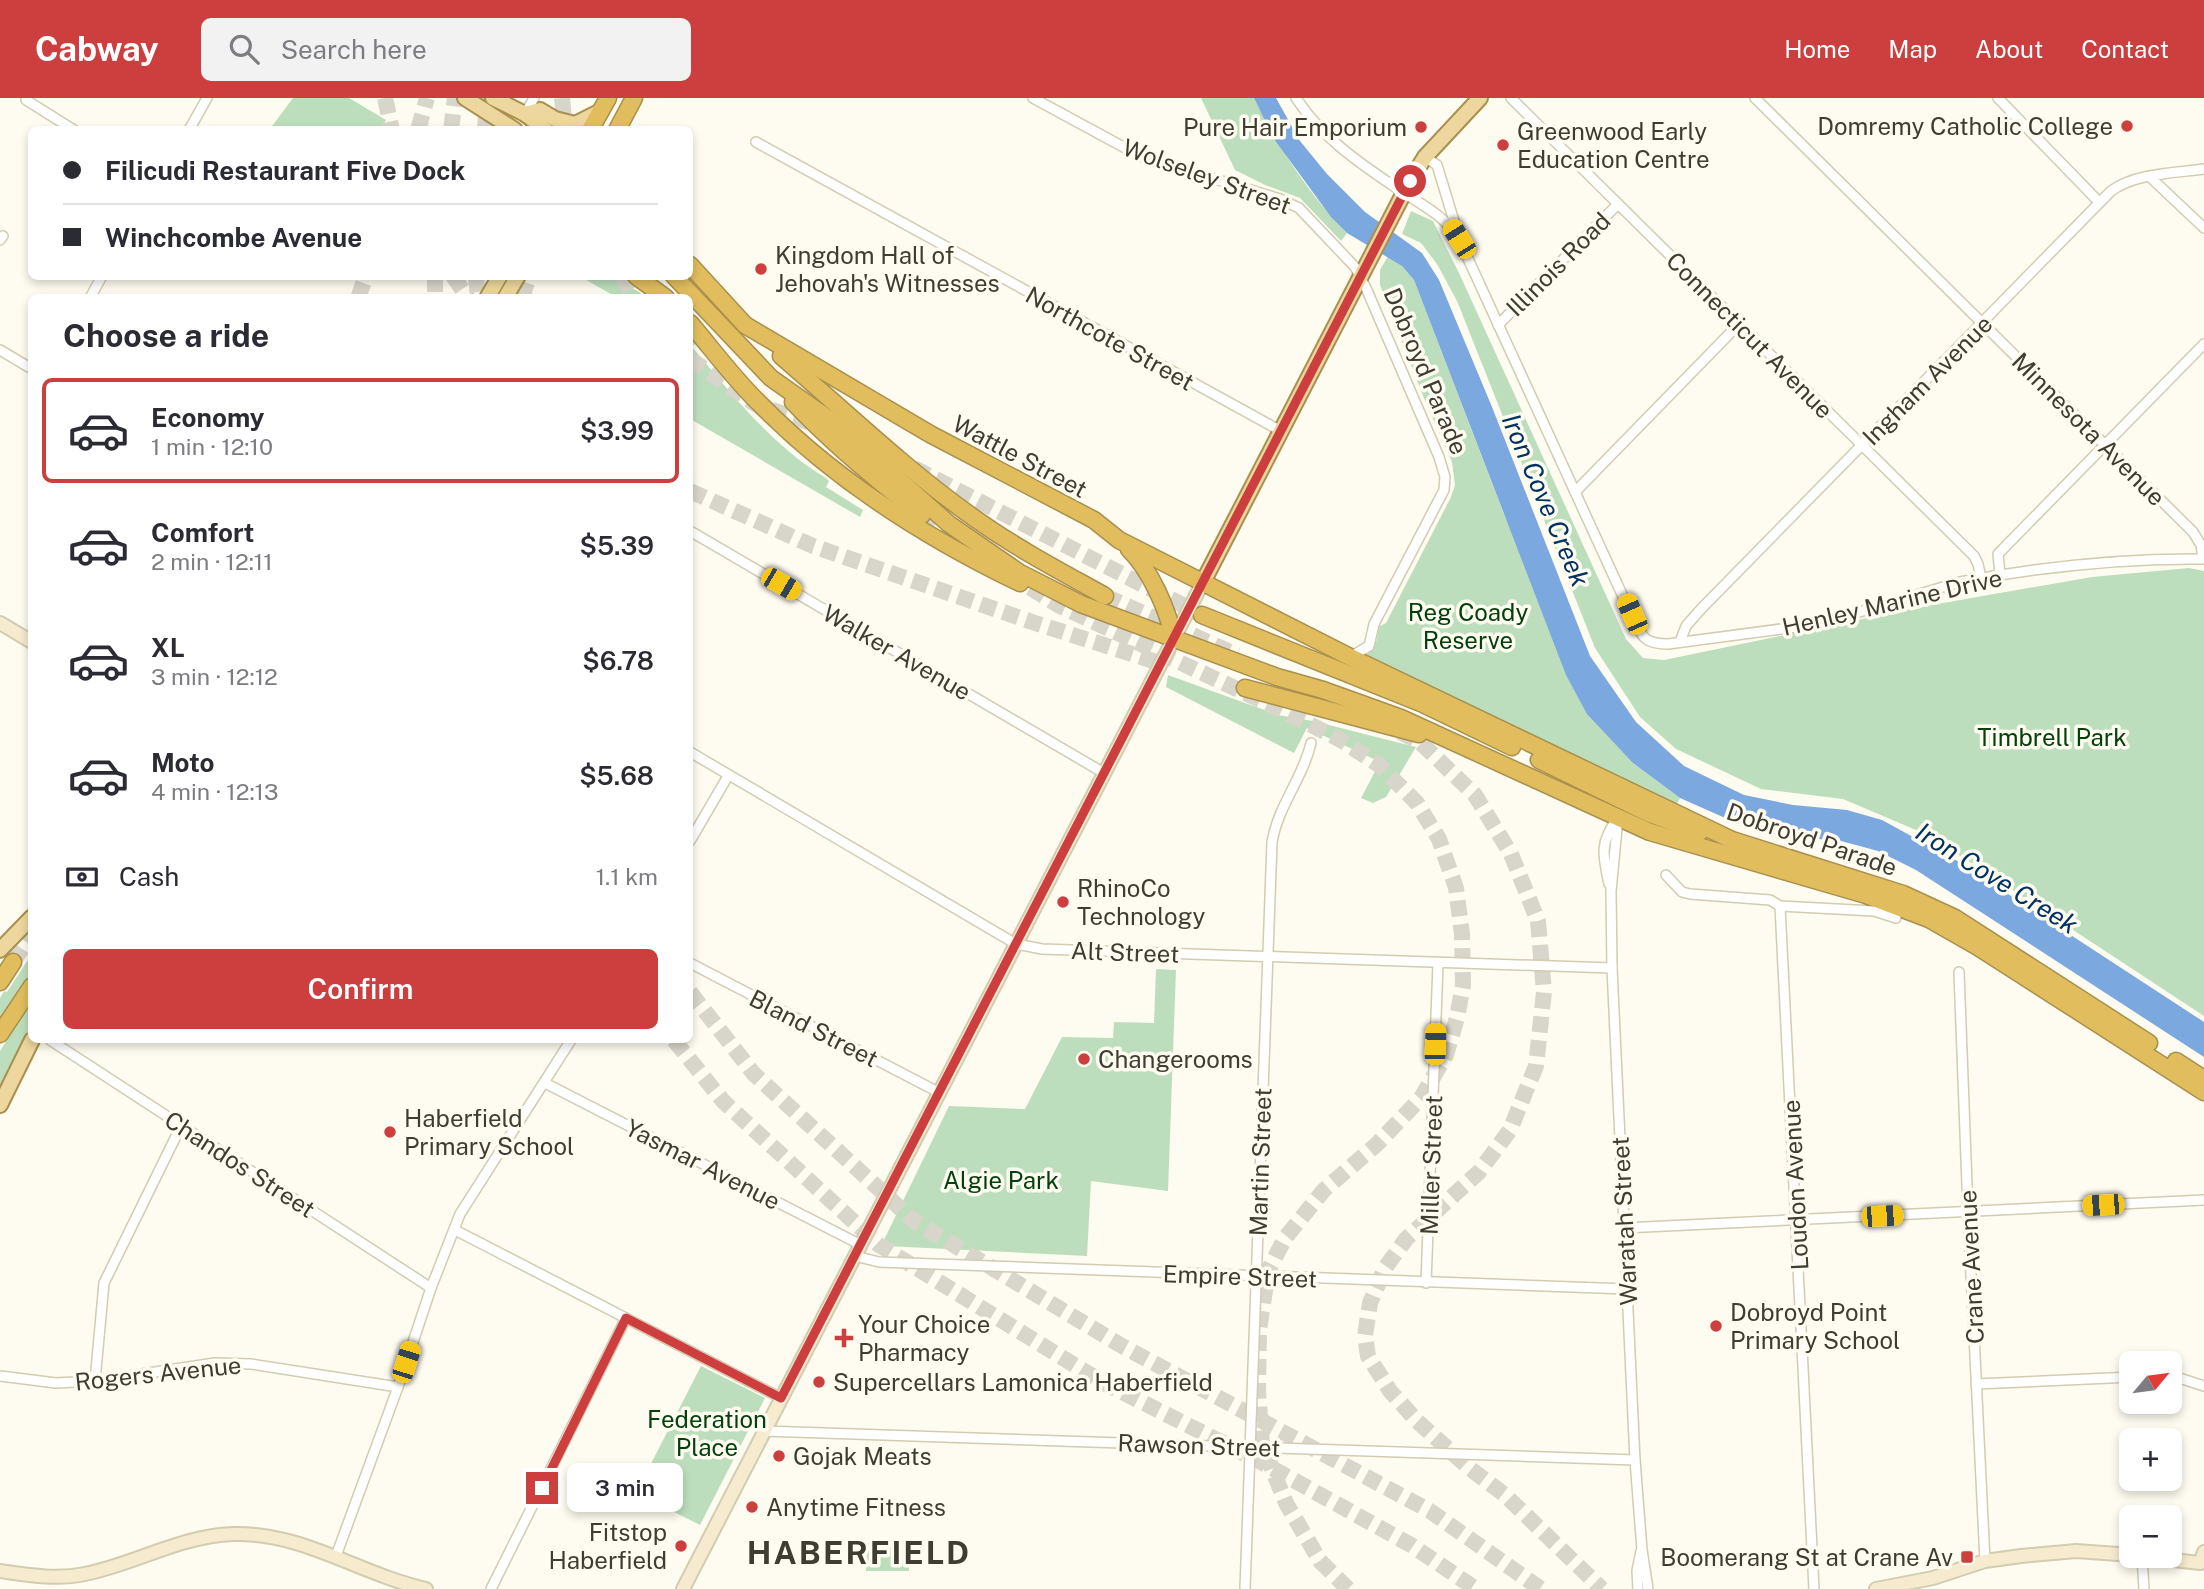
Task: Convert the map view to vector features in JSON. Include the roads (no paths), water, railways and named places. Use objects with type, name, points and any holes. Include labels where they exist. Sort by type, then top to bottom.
[{"type":"highway","points":[[616,126],[634,98]]},
{"type":"highway","points":[[592,126],[604,105]]},
{"type":"highway","name":"Wattle Street","points":[[693,268],[745,325],[930,434],[1094,520],[1119,540],[1350,657]]},
{"type":"highway","points":[[641,280],[661,294]]},
{"type":"highway","points":[[678,280],[691,294]]},
{"type":"highway","points":[[693,296],[825,436],[874,479],[922,515]]},
{"type":"highway","points":[[745,325],[950,500],[1029,554],[1105,596]]},
{"type":"highway","points":[[693,327],[759,404],[811,451],[925,534],[1033,589],[1069,599],[1174,638]]},
{"type":"highway","points":[[771,379],[836,424],[909,490],[980,547],[1020,573],[1069,599]]},
{"type":"highway","points":[[1119,540],[1138,557],[1146,571],[1169,620],[1174,638]]},
{"type":"highway","points":[[1202,615],[1423,704],[1626,796]]},
{"type":"highway","name":"Dobroyd Parade","points":[[1174,638],[1277,677],[1324,690],[1401,718],[1650,832],[1882,900],[1929,919],[1978,947],[2204,1092]]},
{"type":"highway","name":"Dobroyd Parade","points":[[1350,657],[1626,796],[1732,839],[1903,894],[1955,918],[2204,1079]]},
{"type":"highway","points":[[1245,688],[1475,751]]},
{"type":"highway","points":[[0,982],[13,962]]},
{"type":"highway","points":[[0,1034],[28,992]]},
{"type":"main road","points":[[465,98],[508,126]]},
{"type":"main road","points":[[493,98],[525,114],[541,126]]},
{"type":"main road","points":[[683,1589],[1404,193],[1425,157],[1472,101]]},
{"type":"main road","points":[[525,114],[540,110],[555,119],[575,124],[604,105]]},
{"type":"main road","points":[[0,623],[28,640]]},
{"type":"main road","points":[[0,950],[28,921]]},
{"type":"main road","points":[[0,1105],[31,1043]]},
{"type":"main road","points":[[0,1571],[50,1577],[83,1574],[118,1565],[172,1545],[231,1534],[279,1538],[307,1545],[384,1578],[426,1589]]},
{"type":"main road","points":[[1876,1589],[1933,1578],[1985,1561],[2076,1551],[2119,1554]]},
{"type":"main road","points":[[2182,1559],[2203,1560]]},
{"type":"street","points":[[191,126],[207,98]]},
{"type":"street","points":[[525,114],[534,98]]},
{"type":"street","name":"Wolseley Street","points":[[1033,98],[1140,156],[1294,205],[1352,264],[1361,278]]},
{"type":"street","name":"Henley Marine Drive","points":[[1296,98],[1319,129],[1343,151],[1442,218],[1459,239]]},
{"type":"street","name":"Connecticut Avenue","points":[[1511,98],[1974,556],[1981,578]]},
{"type":"street","name":"Minnesota Avenue","points":[[1755,98],[2193,532],[2201,545],[2203,559]]},
{"type":"street","points":[[1998,98],[2099,202]]},
{"type":"street","points":[[26,100],[68,126]]},
{"type":"street","name":"Northcote Street","points":[[756,142],[1281,431]]},
{"type":"street","name":"Henley Marine Drive","points":[[1425,157],[1437,165],[1459,239],[1646,640],[1656,644],[1679,642],[1819,624],[1960,582],[2000,575],[2089,563],[2203,559]]},
{"type":"street","name":"Ingham Avenue","points":[[1679,642],[1686,626],[1701,608],[2099,202],[2118,185],[2204,169]]},
{"type":"street","points":[[2150,177],[2204,228]]},
{"type":"street","name":"Illinois Road","points":[[1498,325],[1618,204]]},
{"type":"street","name":"Dobroyd Parade","points":[[1350,657],[1369,646],[1377,618],[1444,491],[1446,482],[1439,457],[1361,278]]},
{"type":"street","points":[[1575,492],[1739,324]]},
{"type":"street","points":[[2000,575],[1998,554],[2204,345]]},
{"type":"street","points":[[0,350],[28,367]]},
{"type":"street","name":"Walker Avenue","points":[[693,533],[1104,773]]},
{"type":"street","name":"Martin Street","points":[[1245,1589],[1272,842],[1275,823],[1306,764],[1311,743]]},
{"type":"street","name":"Alt Street","points":[[693,754],[1016,944],[1042,949],[1612,968]]},
{"type":"street","points":[[693,836],[728,776]]},
{"type":"street","name":"Waratah Street","points":[[1626,796],[1618,818],[1607,832],[1603,849],[1611,891],[1612,968],[1635,1460],[1648,1589]]},
{"type":"street","name":"Dobroyd Parade","points":[[1666,875],[1682,892],[1690,894],[1770,900],[1780,906],[1874,911],[1896,918]]},
{"type":"street","name":"Loudon Avenue","points":[[1780,906],[1814,1589]]},
{"type":"street","name":"Miller Street","points":[[1426,1283],[1438,964]]},
{"type":"street","name":"Bland Street","points":[[693,965],[940,1093]]},
{"type":"street","name":"Crane Avenue","points":[[1959,972],[1985,1561]]},
{"type":"street","name":"Chandos Street","points":[[55,1043],[431,1288]]},
{"type":"street","points":[[336,1556],[460,1214],[569,1043]]},
{"type":"street","name":"Yasmar Avenue","points":[[545,1083],[858,1250]]},
{"type":"street","points":[[95,1381],[104,1283],[181,1126]]},
{"type":"street","points":[[1624,1228],[2204,1200]]},
{"type":"street","points":[[454,1230],[781,1398]]},
{"type":"street","name":"Empire Street","points":[[858,1250],[879,1262],[1627,1289]]},
{"type":"street","points":[[491,1589],[626,1318]]},
{"type":"street","name":"Rogers Avenue","points":[[0,1376],[56,1383],[95,1381],[215,1363],[251,1364],[398,1387]]},
{"type":"street","points":[[1976,1384],[2119,1378]]},
{"type":"street","points":[[2182,1379],[2204,1385]]},
{"type":"street","name":"Rawson Street","points":[[764,1431],[1635,1460]]},
{"type":"street","name":"Waratah Street","points":[[1638,1589],[1637,1570],[1642,1550]]},
{"type":"street","points":[[2141,1568],[2144,1589]]},
{"type":"water","name":"Iron Cove Creek","points":[[1254,98],[1276,98],[1300,141],[1327,174],[1365,212],[1422,253],[1439,280],[1590,656],[1636,722],[1684,766],[1744,795],[1793,805],[1847,810],[1882,820],[1959,862],[2204,1022],[2204,1057],[1916,870],[1878,851],[1841,841],[1783,836],[1723,817],[1680,798],[1633,763],[1587,714],[1566,675],[1414,280],[1402,266],[1347,233],[1331,217],[1274,139]]},
{"type":"tunnel","points":[[385,98],[391,126]]},
{"type":"tunnel","points":[[419,126],[427,98]]},
{"type":"tunnel","points":[[452,126],[455,98]]},
{"type":"tunnel","points":[[485,126],[487,98]]},
{"type":"tunnel","points":[[562,98],[565,126]]},
{"type":"tunnel","points":[[359,294],[365,280]]},
{"type":"tunnel","points":[[435,280],[435,294]]},
{"type":"tunnel","points":[[456,280],[465,294]]},
{"type":"tunnel","points":[[476,280],[478,294]]},
{"type":"tunnel","points":[[523,294],[528,280]]},
{"type":"tunnel","points":[[624,280],[632,294]]},
{"type":"tunnel","points":[[693,361],[755,404],[816,425]]},
{"type":"tunnel","points":[[914,468],[1202,615]]},
{"type":"tunnel","points":[[693,492],[813,546],[1163,664]]},
{"type":"tunnel","points":[[922,515],[983,557]]},
{"type":"tunnel","points":[[1010,575],[1058,605],[1339,739],[1379,765],[1417,803],[1439,839],[1456,888],[1462,934],[1463,985],[1446,1055],[1421,1098],[1376,1145],[1324,1190],[1285,1238],[1268,1271],[1259,1330],[1258,1390],[1262,1444],[1286,1503],[1320,1561],[1348,1589]]},
{"type":"tunnel","points":[[1105,596],[1237,655]]},
{"type":"tunnel","points":[[1400,732],[1420,742],[1475,795],[1511,854],[1538,921],[1544,992],[1536,1066],[1510,1130],[1479,1172],[1406,1239],[1385,1268],[1370,1303],[1365,1336],[1368,1356],[1390,1391],[1417,1421],[1468,1467],[1505,1495],[1602,1589]]},
{"type":"tunnel","points":[[13,962],[28,939]]},
{"type":"tunnel","points":[[693,996],[754,1074],[914,1221],[1122,1346],[1430,1511],[1541,1589]]},
{"type":"tunnel","points":[[676,1043],[723,1101],[879,1245],[1102,1382],[1259,1461],[1411,1545],[1476,1589]]},
{"type":"place","name":"Domremy Catholic College","points":[[2127,126]]},
{"type":"place","name":"Pure Hair Emporium","points":[[1421,127]]},
{"type":"place","name":"Greenwood Early Education Centre","points":[[1503,145]]},
{"type":"place","name":"Kingdom Hall of Jehovah's Witnesses","points":[[761,269]]},
{"type":"place","name":"RhinoCo Technology","points":[[1063,902]]},
{"type":"place","name":"Changerooms","points":[[1084,1059]]},
{"type":"place","name":"Haberfield Primary School","points":[[390,1132]]},
{"type":"place","name":"Dobroyd Point Primary School","points":[[1716,1326]]},
{"type":"place","name":"Your Choice Pharmacy","points":[[844,1338]]},
{"type":"place","name":"Supercellars Lamonica Haberfield","points":[[819,1382]]},
{"type":"place","name":"Gojak Meats","points":[[779,1456]]},
{"type":"place","name":"Anytime Fitness","points":[[752,1507]]},
{"type":"place","name":"Fitstop Haberfield","points":[[681,1546]]},
{"type":"place","name":"Boomerang St at Crane Av","points":[[1967,1557]]},
{"type":"district","name":"HABERFIELD","points":[[859,1552]]},
{"type":"park label","name":"Reg Coady Reserve","points":[[1468,626]]},
{"type":"park label","name":"Timbrell Park","points":[[2052,737]]},
{"type":"park label","name":"Algie Park","points":[[1001,1180]]},
{"type":"park label","name":"Federation Place","points":[[707,1433]]}]
